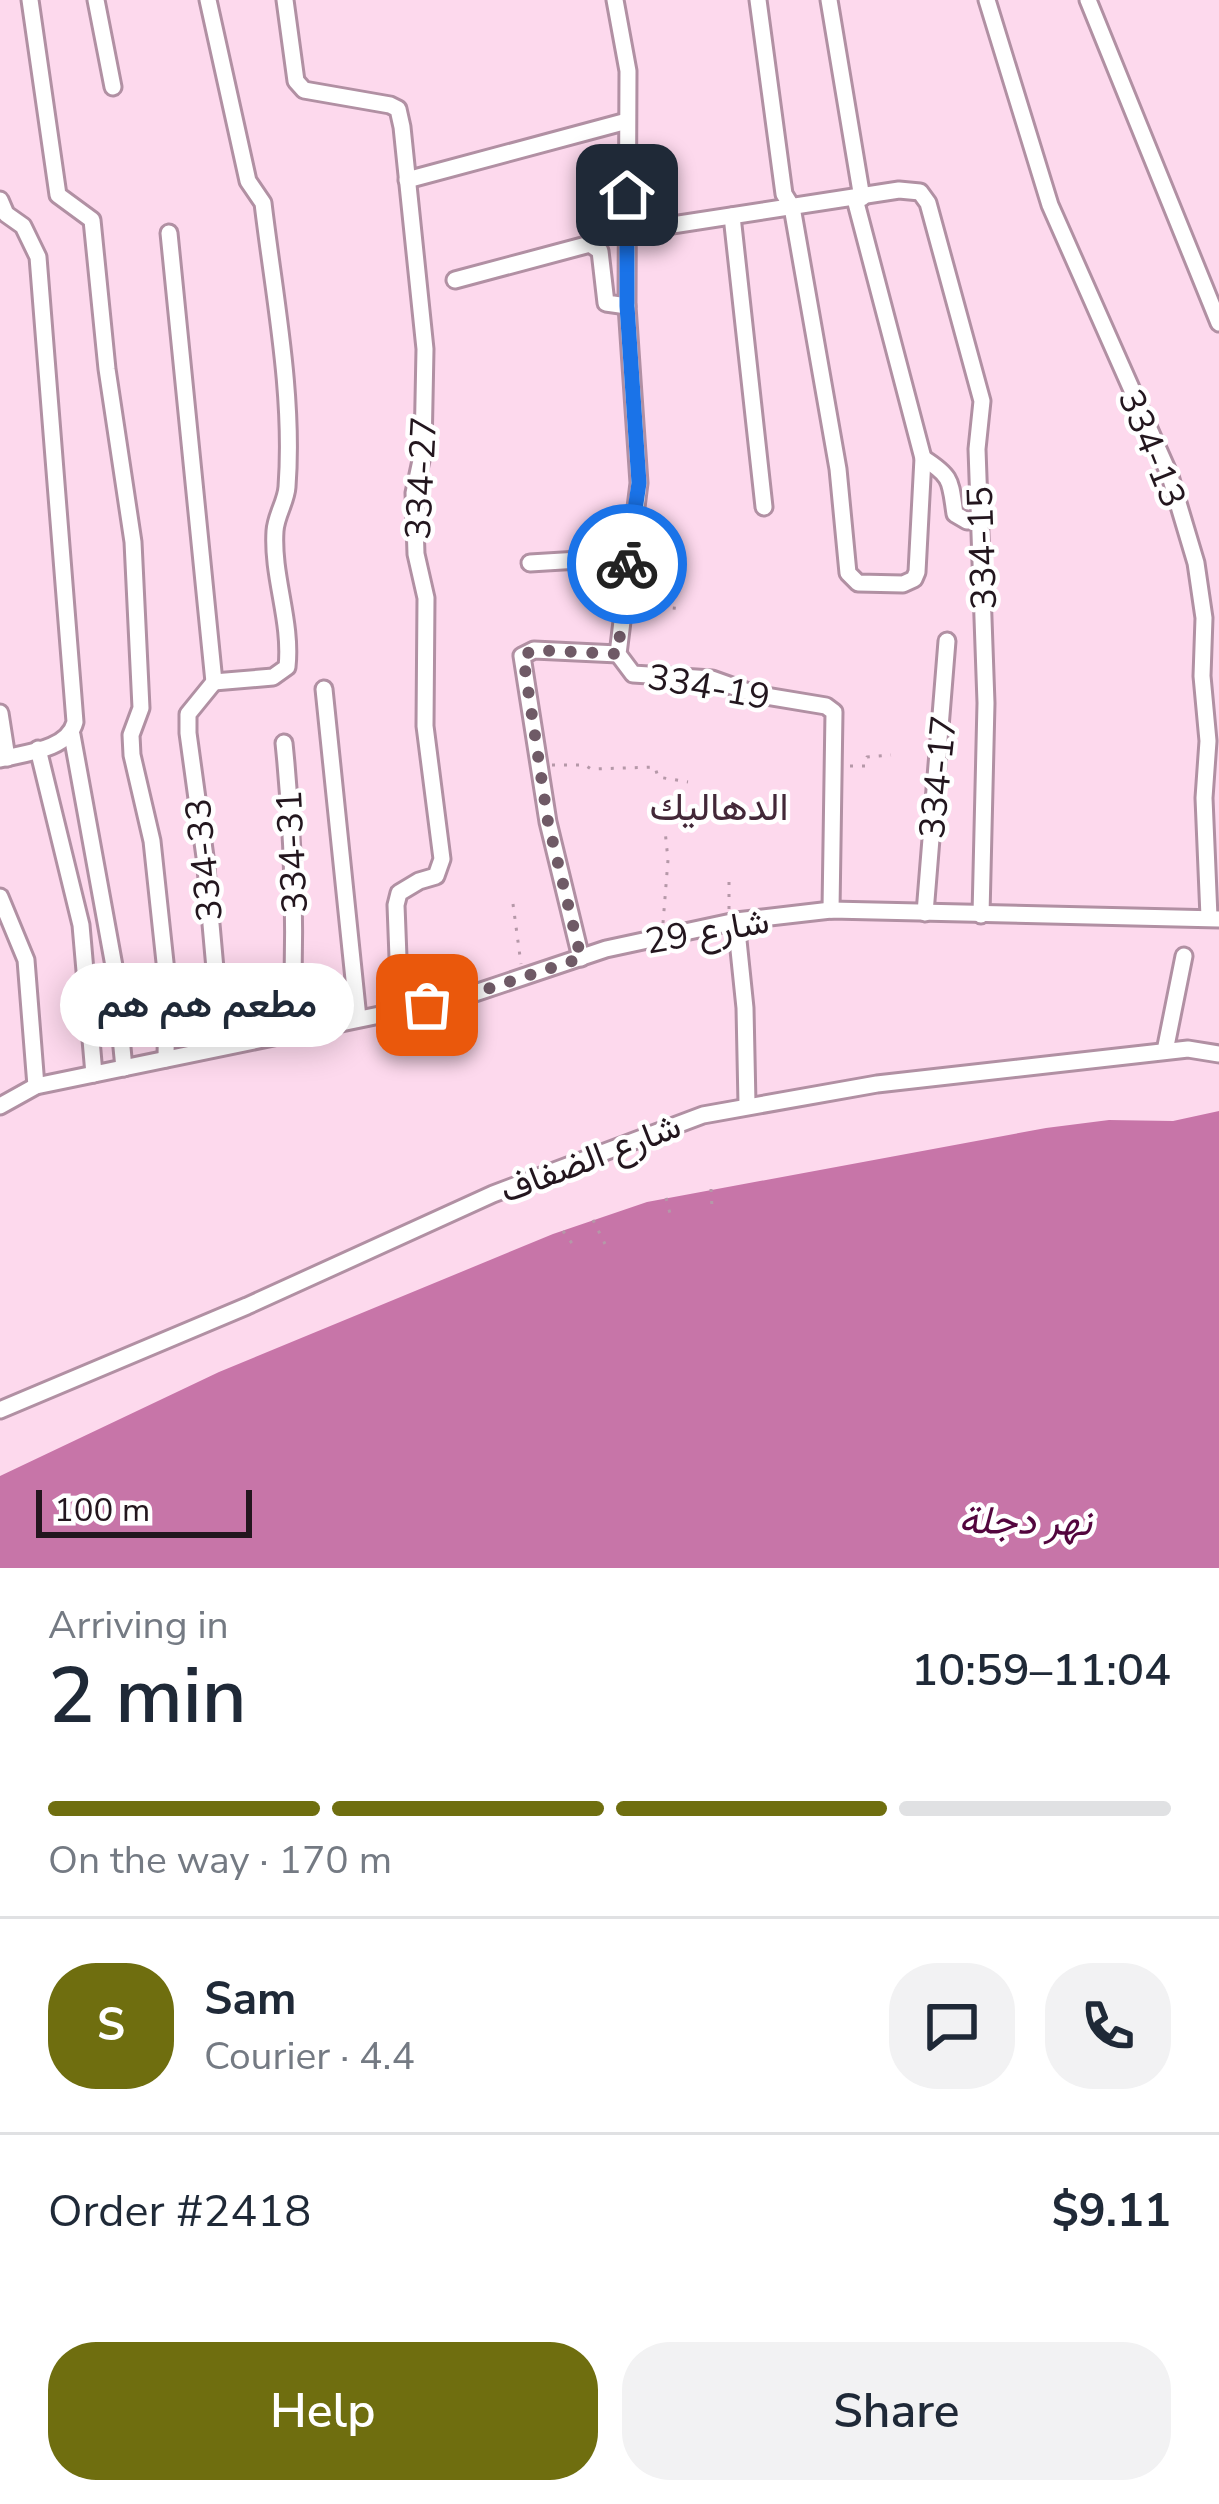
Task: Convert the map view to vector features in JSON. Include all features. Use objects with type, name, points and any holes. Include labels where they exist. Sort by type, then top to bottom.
[{"type":"street","points":[[30,0],[58,195],[92,220],[107,369],[133,542],[141,708],[130,735],[131,755],[152,841],[167,981],[166,1059]]},
{"type":"street","points":[[96,0],[113,86]]},
{"type":"street","points":[[169,233],[214,682],[272,677],[287,667],[290,645],[275,543],[275,526],[287,492],[285,389],[263,203],[248,181],[208,0]]},
{"type":"street","name":"334-27","points":[[285,0],[296,80],[304,90],[398,110],[407,180],[425,349],[423,451],[414,493],[416,554],[426,598],[425,726],[442,860],[436,876],[399,893],[400,1010]]},
{"type":"street","name":"334-19","points":[[615,0],[628,71],[627,306],[639,483],[618,654],[633,674],[712,679],[754,694],[826,706],[837,721],[831,910]]},
{"type":"street","points":[[758,0],[777,156],[784,194],[792,207],[838,469],[848,573],[853,580],[904,584],[914,580],[923,458],[858,199],[829,0]]},
{"type":"street","name":"334-13","points":[[987,0],[1050,205],[1169,476],[1196,563],[1204,618],[1202,676],[1208,741],[1204,798],[1214,918]]},
{"type":"street","points":[[1088,0],[1219,323]]},
{"type":"street","points":[[407,180],[627,121]]},
{"type":"street","name":"334-15","points":[[858,199],[899,190],[920,192],[928,203],[982,401],[977,449],[986,703],[981,915]]},
{"type":"street","points":[[627,232],[858,199]]},
{"type":"street","points":[[0,200],[6,214],[23,226],[38,256],[75,722],[71,735],[114,965],[124,1068]]},
{"type":"street","points":[[732,216],[764,507]]},
{"type":"street","points":[[455,280],[590,244],[600,251],[606,303],[627,306]]},
{"type":"street","points":[[923,458],[945,472],[952,483],[956,514],[967,521],[980,520]]},
{"type":"street","points":[[530,563],[628,556]]},
{"type":"street","name":"334-17","points":[[925,913],[947,641]]},
{"type":"street","points":[[581,958],[548,822],[523,656],[533,650],[618,654]]},
{"type":"street","name":"334-33","points":[[214,682],[188,714],[188,733],[222,1047]]},
{"type":"street","points":[[325,689],[358,1018]]},
{"type":"street","points":[[0,713],[4,758],[62,742],[71,735]]},
{"type":"street","name":"334-31","points":[[284,743],[295,878],[292,1032]]},
{"type":"street","points":[[38,749],[81,925],[94,1074]]},
{"type":"street","points":[[0,897],[26,959],[36,1086]]},
{"type":"street","name":"شارع 29","points":[[0,1106],[36,1086],[457,999],[581,958],[732,922],[831,910],[1214,918]]},
{"type":"street","points":[[732,922],[745,1008],[747,1104]]},
{"type":"street","points":[[1165,1051],[1184,956]]},
{"type":"street","name":"شارع الضفاف","points":[[0,1410],[247,1306],[493,1194],[665,1126],[747,1104],[893,1082],[1198,1048],[1219,1054]]},
{"type":"path","points":[[623,603],[682,609]]},
{"type":"path","points":[[836,767],[865,766],[867,757],[891,755]]},
{"type":"path","points":[[538,764],[591,769],[655,767],[658,777],[688,782]]},
{"type":"path","points":[[662,937],[668,860],[665,830]]},
{"type":"path","points":[[729,882],[732,922]]},
{"type":"path","points":[[513,904],[522,977]]},
{"type":"path","points":[[711,1189],[712,1208]]},
{"type":"path","points":[[666,1198],[672,1221]]},
{"type":"path","points":[[593,1220],[605,1244]]},
{"type":"path","points":[[563,1231],[576,1249]]},
{"type":"water","name":"نهر دجلة","points":[[1219,1111],[1219,1568],[0,1568],[0,1476],[219,1372],[553,1234],[647,1202],[1046,1128],[1109,1120],[1173,1121]]},
{"type":"way so far","points":[[427,1005],[581,958],[548,822],[523,656],[533,650],[618,654],[627,564]]},
{"type":"place","name":"مطعم هم هم","points":[[427,1005]]},
{"type":"district","name":"الدهاليك","points":[[719,806]]},
{"type":"route","points":[[627,195],[627,306],[639,483],[627,564]]}]
